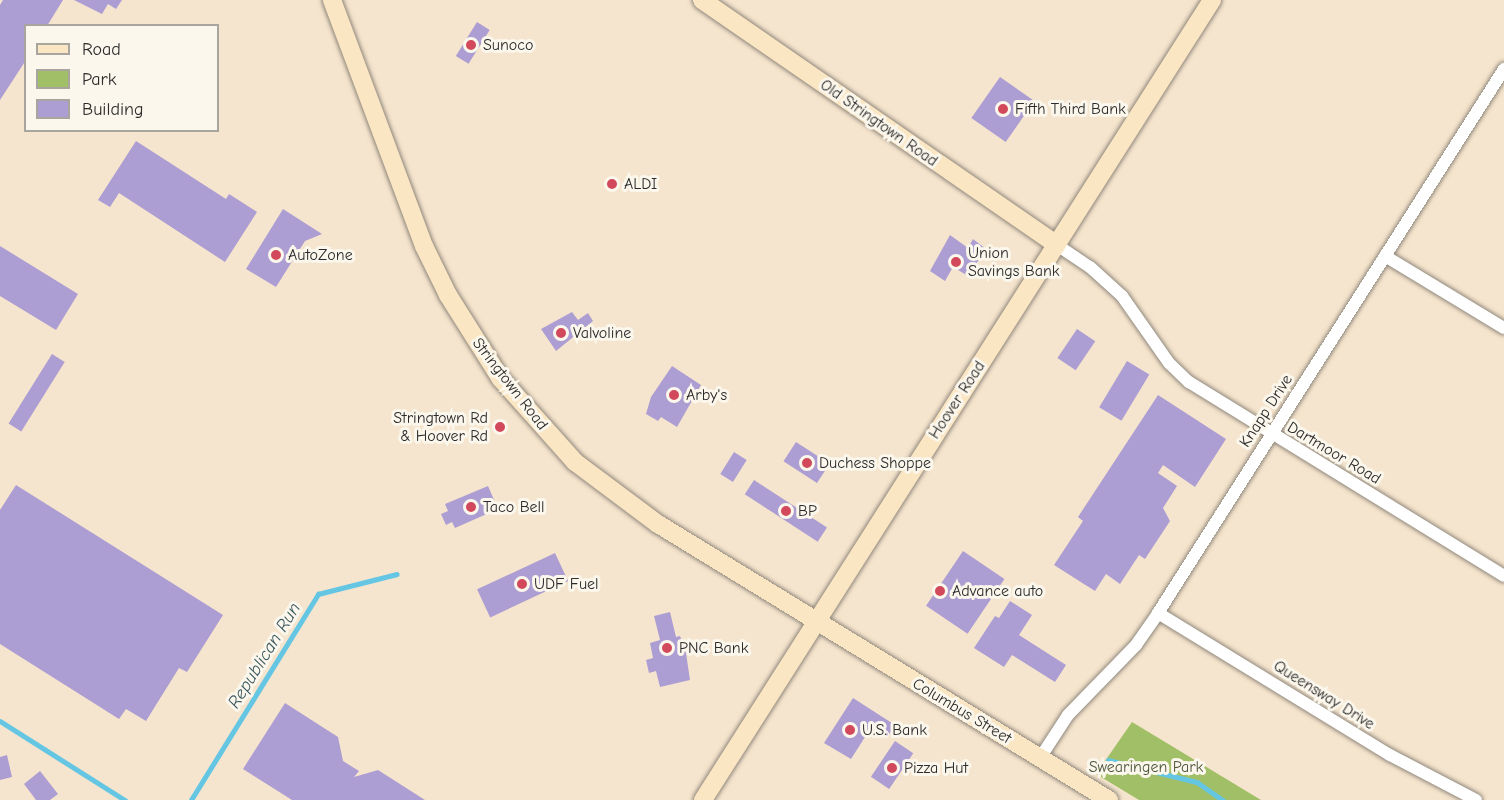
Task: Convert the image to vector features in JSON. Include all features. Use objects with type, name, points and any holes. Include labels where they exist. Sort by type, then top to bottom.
[{"type":"main road","name":"Stringtown Road","points":[[332,0],[424,246],[459,313],[501,379],[568,455],[605,486],[658,524],[816,620]]},
{"type":"main road","name":"Old Stringtown Road","points":[[702,0],[1057,244]]},
{"type":"main road","name":"Hoover Road","points":[[703,800],[1212,0]]},
{"type":"main road","name":"Columbus Street","points":[[816,620],[1109,800]]},
{"type":"street","name":"Knapp Drive","points":[[1040,758],[1068,715],[1136,645],[1158,613],[1385,256],[1500,85],[1504,69]]},
{"type":"street","name":"Dartmoor Road","points":[[1057,244],[1090,267],[1122,296],[1179,373],[1271,434],[1504,576]]},
{"type":"street","points":[[1385,256],[1504,328]]},
{"type":"street","name":"Queensway Drive","points":[[1158,613],[1390,755],[1476,800]]},
{"type":"green space","name":"Swearingen Park","points":[[1132,722],[1261,800],[1139,800],[1096,774]]},
{"type":"building","points":[[3,0],[63,0],[48,24],[24,24],[24,63],[0,100],[0,5]]},
{"type":"building","points":[[74,0],[122,0],[116,9],[108,4],[102,14]]},
{"type":"building","name":"Sunoco","points":[[477,22],[490,30],[469,64],[456,56]]},
{"type":"building","name":"Fifth Third Bank","points":[[1000,77],[1034,101],[1006,142],[971,118]]},
{"type":"building","points":[[136,141],[226,199],[229,194],[257,212],[225,262],[119,193],[110,207],[98,200]]},
{"type":"building","name":"AutoZone","points":[[283,209],[322,234],[305,241],[276,287],[246,269]]},
{"type":"building","name":"Union Savings Bank","points":[[950,235],[968,248],[973,239],[986,249],[968,276],[953,267],[945,281],[930,271]]},
{"type":"building","points":[[0,246],[78,294],[56,330],[0,296]]},
{"type":"building","name":"Valvoline","points":[[572,312],[578,320],[588,313],[593,321],[556,351],[541,329]]},
{"type":"building","points":[[1077,329],[1095,341],[1076,370],[1057,358]]},
{"type":"building","points":[[52,354],[65,362],[21,431],[9,424]]},
{"type":"building","points":[[1127,361],[1149,374],[1121,421],[1099,407]]},
{"type":"building","name":"Arby's","points":[[672,366],[701,385],[677,427],[661,417],[658,421],[646,414],[651,397]]},
{"type":"building","points":[[1158,395],[1226,439],[1195,487],[1163,465],[1158,473],[1177,486],[1163,508],[1170,521],[1145,559],[1139,555],[1120,584],[1106,574],[1095,591],[1054,565],[1083,521],[1078,517]]},
{"type":"building","name":"Duchess Shoppe","points":[[796,442],[830,464],[817,483],[783,461]]},
{"type":"building","points":[[734,452],[747,460],[733,482],[720,474]]},
{"type":"building","name":"BP","points":[[754,480],[827,527],[818,542],[745,494]]},
{"type":"building","points":[[16,485],[223,615],[187,672],[179,668],[146,721],[126,709],[119,719],[0,644],[0,510]]},
{"type":"building","name":"Taco Bell","points":[[488,486],[498,509],[455,528],[452,522],[446,525],[441,514],[448,511],[445,504]]},
{"type":"building","points":[[963,551],[1004,579],[968,634],[926,606]]},
{"type":"building","name":"UDF Fuel","points":[[555,553],[568,581],[490,617],[477,589]]},
{"type":"building","points":[[1010,601],[1032,615],[1019,635],[1066,665],[1055,682],[1012,655],[1004,667],[974,648],[995,616],[999,618]]},
{"type":"building","name":"PNC Bank","points":[[670,612],[676,637],[680,636],[686,653],[690,680],[660,687],[656,671],[649,673],[646,660],[653,658],[650,643],[660,640],[654,616]]},
{"type":"building","name":"U.S. Bank","points":[[853,698],[895,725],[888,736],[872,726],[851,759],[824,743]]},
{"type":"building","points":[[285,703],[338,737],[343,761],[359,771],[354,777],[378,770],[425,800],[292,800],[243,769]]},
{"type":"building","name":"Pizza Hut","points":[[895,741],[913,753],[889,789],[871,777]]},
{"type":"building","points":[[7,755],[12,777],[0,780],[0,757]]},
{"type":"building","points":[[40,771],[58,794],[50,800],[36,800],[24,784]]},
{"type":"waterway","name":"Republican Run","points":[[191,800],[318,594],[397,574]]},
{"type":"waterway","name":"Republican Run","points":[[0,721],[125,800]]},
{"type":"waterway","name":"Republican Run","points":[[1108,760],[1197,782],[1223,800]]},
{"type":"place","name":"Sunoco","points":[[471,45]]},
{"type":"place","name":"Fifth Third Bank","points":[[1003,109]]},
{"type":"place","name":"ALDI","points":[[612,184]]},
{"type":"place","name":"AutoZone","points":[[276,255]]},
{"type":"place","name":"Union Savings Bank","points":[[956,262]]},
{"type":"place","name":"Valvoline","points":[[561,333]]},
{"type":"place","name":"Arby's","points":[[674,395]]},
{"type":"place","name":"Stringtown Rd & Hoover Rd","points":[[500,427]]},
{"type":"place","name":"Duchess Shoppe","points":[[807,463]]},
{"type":"place","name":"Taco Bell","points":[[471,507]]},
{"type":"place","name":"BP","points":[[786,511]]},
{"type":"place","name":"UDF Fuel","points":[[522,584]]},
{"type":"place","name":"Advance auto","points":[[940,591]]},
{"type":"place","name":"PNC Bank","points":[[667,648]]},
{"type":"place","name":"U.S. Bank","points":[[850,730]]},
{"type":"place","name":"Pizza Hut","points":[[892,768]]}]
